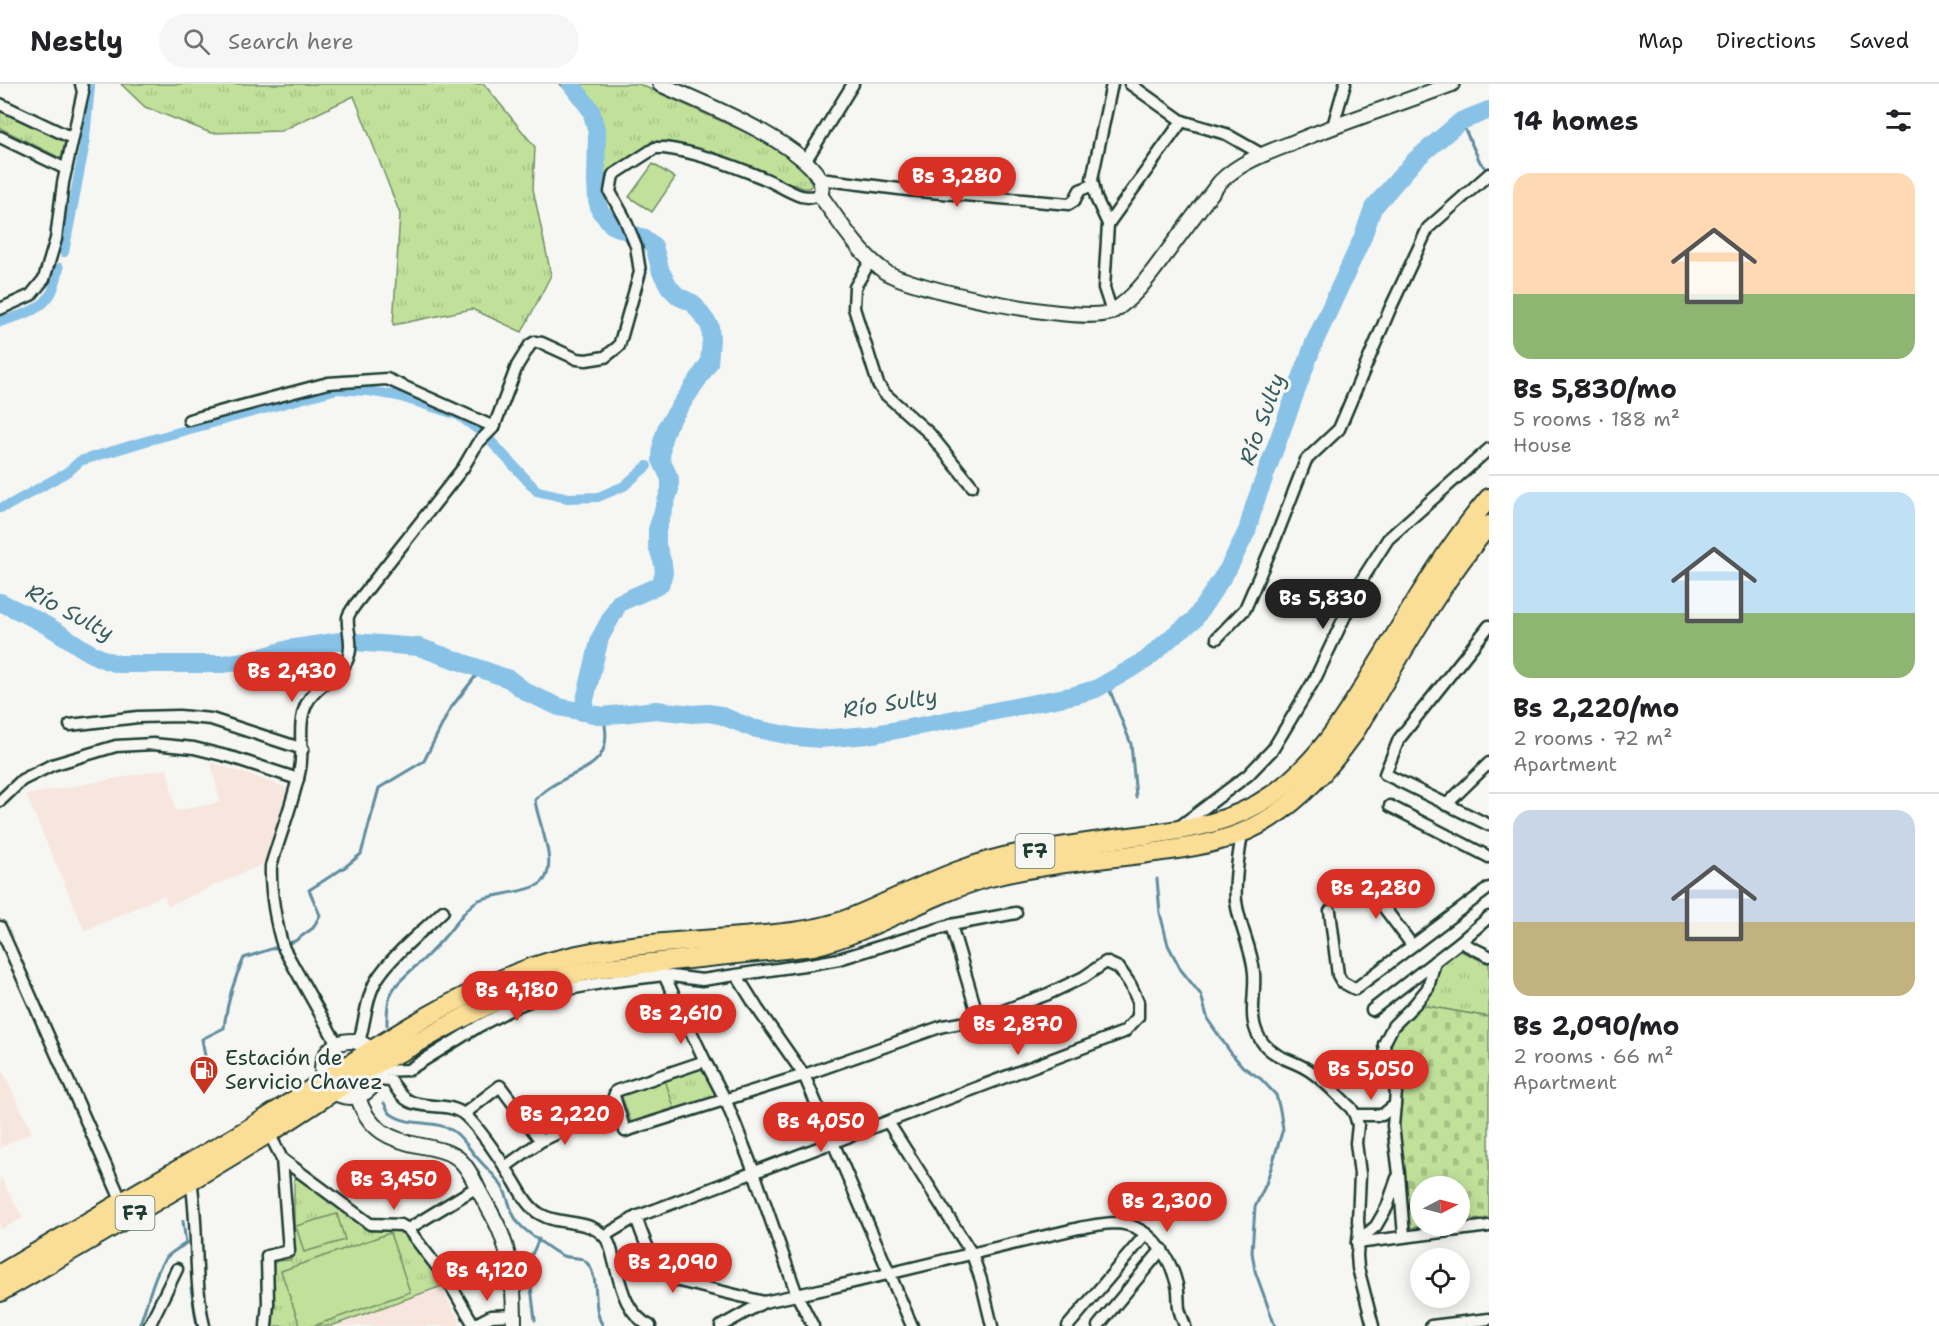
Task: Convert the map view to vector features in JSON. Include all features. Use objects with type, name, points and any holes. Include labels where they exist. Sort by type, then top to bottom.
[{"type":"highway","name":"F7","points":[[0,1274],[254,1126],[373,1061],[479,989],[535,966],[593,952],[621,948],[761,935],[828,926],[973,864],[1021,853],[1174,831],[1215,823],[1244,812],[1270,796],[1307,765],[1323,748],[1349,713],[1422,592],[1469,521],[1489,498]]},
{"type":"highway","name":"F7","points":[[373,1061],[410,1047],[491,1002],[536,984],[577,972],[813,946],[869,928],[950,891],[1005,873],[1189,848],[1242,833],[1279,812],[1309,788],[1336,758],[1352,736],[1436,597],[1466,553],[1489,525]]},
{"type":"highway","name":"F7","points":[[0,1292],[269,1133],[328,1086]]},
{"type":"street","points":[[0,309],[32,295],[44,279],[56,239],[63,183],[83,92],[81,84]]},
{"type":"street","points":[[660,84],[764,132],[797,152],[820,179],[822,184],[820,195],[871,260],[886,272],[901,280],[999,303],[1073,315],[1094,316],[1112,312],[1130,298],[1220,182],[1239,165],[1333,126],[1382,111],[1452,84]]},
{"type":"street","points":[[806,160],[854,84]]},
{"type":"street","points":[[1112,84],[1092,179],[1093,189],[1108,224],[1104,288],[1112,312]]},
{"type":"street","points":[[1130,84],[1182,121],[1226,134],[1263,155]]},
{"type":"street","points":[[1333,126],[1345,84]]},
{"type":"street","points":[[0,104],[72,138]]},
{"type":"street","points":[[1108,224],[1182,121]]},
{"type":"street","points":[[0,137],[66,169]]},
{"type":"street","points":[[337,1044],[284,949],[279,936],[270,880],[271,866],[297,779],[303,749],[301,737],[305,706],[312,695],[343,669],[350,652],[348,618],[355,605],[463,468],[477,444],[494,427],[517,366],[530,345],[535,342],[542,343],[577,359],[586,360],[604,357],[619,346],[640,272],[636,246],[610,192],[613,175],[655,148],[664,148],[705,158],[765,178],[799,195],[814,197],[820,195]]},
{"type":"street","points":[[1217,638],[1245,609],[1306,460],[1339,429],[1390,309],[1428,228],[1489,174]]},
{"type":"street","points":[[820,179],[907,190],[1069,204],[1074,201],[1080,190],[1088,187],[1093,189]]},
{"type":"street","points":[[871,260],[855,287],[854,308],[878,384],[884,393],[929,433],[972,486]]},
{"type":"street","points":[[189,420],[328,383],[387,379],[494,427]]},
{"type":"street","points":[[1174,831],[1248,775],[1273,749],[1316,677],[1363,578],[1388,538],[1489,449]]},
{"type":"street","points":[[1489,626],[1398,739],[1385,774],[1489,825]]},
{"type":"street","points":[[70,725],[138,717],[211,719],[303,749]]},
{"type":"street","points":[[0,801],[22,780],[52,765],[116,746],[153,744],[194,748],[234,758],[297,779]]},
{"type":"street","points":[[1446,805],[1489,763]]},
{"type":"street","points":[[1390,806],[1489,857]]},
{"type":"street","points":[[1242,833],[1236,903],[1254,974],[1252,1013],[1256,1032],[1269,1050],[1312,1072],[1351,1108],[1355,1115],[1358,1125],[1356,1153],[1360,1174],[1358,1268],[1373,1326]]},
{"type":"street","points":[[1362,878],[1412,945]]},
{"type":"street","points":[[1330,911],[1338,975],[1342,982],[1355,989],[1489,888]]},
{"type":"street","points":[[442,911],[376,980],[367,1006],[373,1061],[369,1091],[358,1097],[343,1097],[328,1086],[322,1068],[324,1059],[329,1050],[345,1041],[373,1061],[401,1096],[410,1102],[438,1106],[464,1114],[505,1167],[532,1209],[542,1216],[592,1227],[604,1236],[610,1246],[624,1296],[633,1312],[642,1322],[650,1326]]},
{"type":"street","points":[[373,1061],[408,1070],[479,1026],[517,1006],[553,992],[664,975],[702,980],[737,976],[838,959],[951,925],[1016,913]]},
{"type":"street","points":[[1372,1010],[1489,917]]},
{"type":"street","points":[[951,925],[979,1020]]},
{"type":"street","points":[[0,927],[122,1202]]},
{"type":"street","points":[[1460,942],[1489,956]]},
{"type":"street","points":[[1404,1236],[1393,1126],[1396,1092],[1386,1063],[1384,1044],[1393,1026],[1428,988],[1435,961]]},
{"type":"street","points":[[604,1236],[636,1217],[832,1141],[888,1122],[952,1095],[1124,1032],[1138,1017],[1138,1001],[1119,968],[1106,962],[1084,977],[1048,994],[979,1020],[943,1026],[726,1101],[625,1131],[614,1096],[616,1091],[705,1061]]},
{"type":"street","points":[[664,975],[726,1101],[754,1172],[797,1295],[813,1326]]},
{"type":"street","points":[[737,976],[804,1075],[912,1326]]},
{"type":"street","points":[[464,1114],[500,1086],[541,1141]]},
{"type":"street","points":[[282,1159],[370,1224],[401,1226],[408,1229],[448,1281],[473,1325],[491,1316],[514,1320],[511,1267],[502,1235],[465,1166],[455,1156],[442,1150],[405,1143],[388,1136],[367,1118],[358,1097]]},
{"type":"street","points":[[1355,1115],[1382,1115],[1395,1106]]},
{"type":"street","points":[[505,1167],[541,1141],[586,1120],[618,1110]]},
{"type":"street","points":[[888,1122],[972,1254],[992,1326]]},
{"type":"street","points":[[266,1326],[267,1256],[289,1251],[282,1159],[269,1133]]},
{"type":"street","points":[[1357,1243],[1376,1226],[1399,1174]]},
{"type":"street","points":[[191,1180],[195,1201],[196,1265],[204,1326]]},
{"type":"street","points":[[408,1229],[477,1187]]},
{"type":"street","points":[[636,1217],[657,1264],[668,1276],[764,1302]]},
{"type":"street","points":[[721,1326],[764,1302],[1079,1228],[1117,1223],[1146,1234],[1162,1249],[1172,1266],[1178,1288],[1179,1309],[1185,1326]]},
{"type":"street","points":[[1357,1243],[1489,1226]]},
{"type":"street","points":[[1068,1326],[1146,1234]]},
{"type":"street","points":[[1098,1326],[1162,1249]]},
{"type":"street","points":[[149,1326],[177,1269]]},
{"type":"street","points":[[1431,1326],[1489,1318]]},
{"type":"shaded area","points":[[211,762],[285,787],[289,794],[270,861],[168,906],[164,895],[85,931],[26,795],[167,769],[176,811],[220,802]]},
{"type":"shaded area","points":[[0,1066],[32,1132],[0,1148]]},
{"type":"shaded area","points":[[0,1177],[23,1218],[0,1230]]},
{"type":"shaded area","points":[[440,1286],[460,1321],[459,1326],[331,1326]]},
{"type":"green space","points":[[121,84],[484,84],[535,147],[533,189],[551,275],[522,332],[472,309],[393,325],[400,214],[354,96],[281,131],[211,133],[145,107]]},
{"type":"green space","points":[[560,84],[639,84],[787,153],[801,164],[812,185],[809,188],[803,188],[697,151],[653,140],[598,194],[599,159],[595,133],[584,110]]},
{"type":"green space","points":[[0,111],[65,142],[62,159],[0,128]]},
{"type":"green space","points":[[653,164],[675,178],[652,212],[629,197]]},
{"type":"green space","points":[[1458,950],[1489,964],[1489,1017],[1421,1005],[1432,989],[1443,962]]},
{"type":"green space","points":[[1421,1005],[1489,1017],[1489,1218],[1470,1220],[1470,1176],[1410,1176],[1410,1228],[1398,1128],[1402,1096],[1390,1043],[1394,1035]]},
{"type":"green space","points":[[701,1068],[715,1093],[714,1099],[631,1125],[629,1123],[620,1094]]},
{"type":"green space","points":[[665,1080],[674,1108],[631,1122],[621,1094]]},
{"type":"green space","points":[[297,1178],[369,1231],[400,1231],[424,1256],[445,1285],[331,1326],[272,1326],[275,1307],[272,1265],[277,1261],[290,1260],[294,1255],[294,1180]]},
{"type":"green space","points":[[337,1214],[345,1240],[304,1252],[296,1226]]},
{"type":"green space","points":[[390,1233],[410,1292],[313,1326],[300,1326],[281,1271]]},
{"type":"waterway","points":[[571,84],[591,110],[597,133],[596,182],[600,211],[612,225],[645,239],[654,246],[661,272],[670,288],[679,297],[693,303],[710,326],[711,339],[709,363],[667,426],[662,442],[661,460],[670,479],[670,489],[657,530],[657,545],[664,573],[660,585],[619,603],[600,638],[582,712]]},
{"type":"waterway","points":[[64,252],[84,148],[90,86]]},
{"type":"waterway","name":"Río Sulty","points":[[0,602],[43,623],[93,655],[119,664],[222,664],[252,660],[288,649],[341,641],[419,647],[509,679],[526,692],[559,707],[603,716],[656,710],[692,714],[708,713],[720,715],[752,728],[796,737],[820,739],[868,735],[925,725],[1096,689],[1146,660],[1194,620],[1228,569],[1247,531],[1255,503],[1314,343],[1362,239],[1373,208],[1415,160],[1461,121],[1489,110]]},
{"type":"waterway","points":[[1461,121],[1480,162],[1486,169]]},
{"type":"waterway","points":[[0,322],[28,313],[46,301],[56,282],[59,268]]},
{"type":"waterway","points":[[0,508],[69,471],[80,461],[337,389],[398,396],[458,415],[481,432]]},
{"type":"waterway","points":[[486,436],[537,491],[568,498],[598,497],[624,486],[647,466]]},
{"type":"waterway","points":[[205,1056],[202,1039],[224,1028],[231,992],[244,958],[295,941],[313,928],[320,915],[309,890],[361,854],[379,788],[424,761],[450,709],[482,668]]},
{"type":"waterway","points":[[1107,683],[1131,744],[1136,797]]},
{"type":"waterway","points":[[387,1025],[388,1002],[393,990],[437,945],[470,906],[486,898],[532,888],[544,880],[548,872],[548,852],[535,800],[547,789],[596,760],[603,750],[606,735],[603,716]]},
{"type":"waterway","points":[[1157,879],[1160,913],[1168,945],[1181,970],[1201,995],[1208,1020],[1231,1053],[1243,1067],[1261,1079],[1276,1095],[1280,1110],[1283,1129],[1266,1184],[1255,1207],[1252,1252],[1255,1271],[1275,1326]]},
{"type":"waterway","points":[[384,1103],[390,1113],[399,1118],[442,1126],[457,1134],[499,1182],[515,1219],[522,1227],[559,1254],[579,1258],[588,1264],[594,1279],[597,1311],[603,1326]]},
{"type":"waterway","points":[[139,1326],[154,1280],[162,1264],[168,1256],[186,1243],[183,1221]]},
{"type":"waterway","points":[[535,1320],[528,1263],[539,1239]]},
{"type":"waterway","points":[[191,1288],[197,1326]]},
{"type":"place","name":"Estación de Servicio Chavez","points":[[204,1096]]}]
